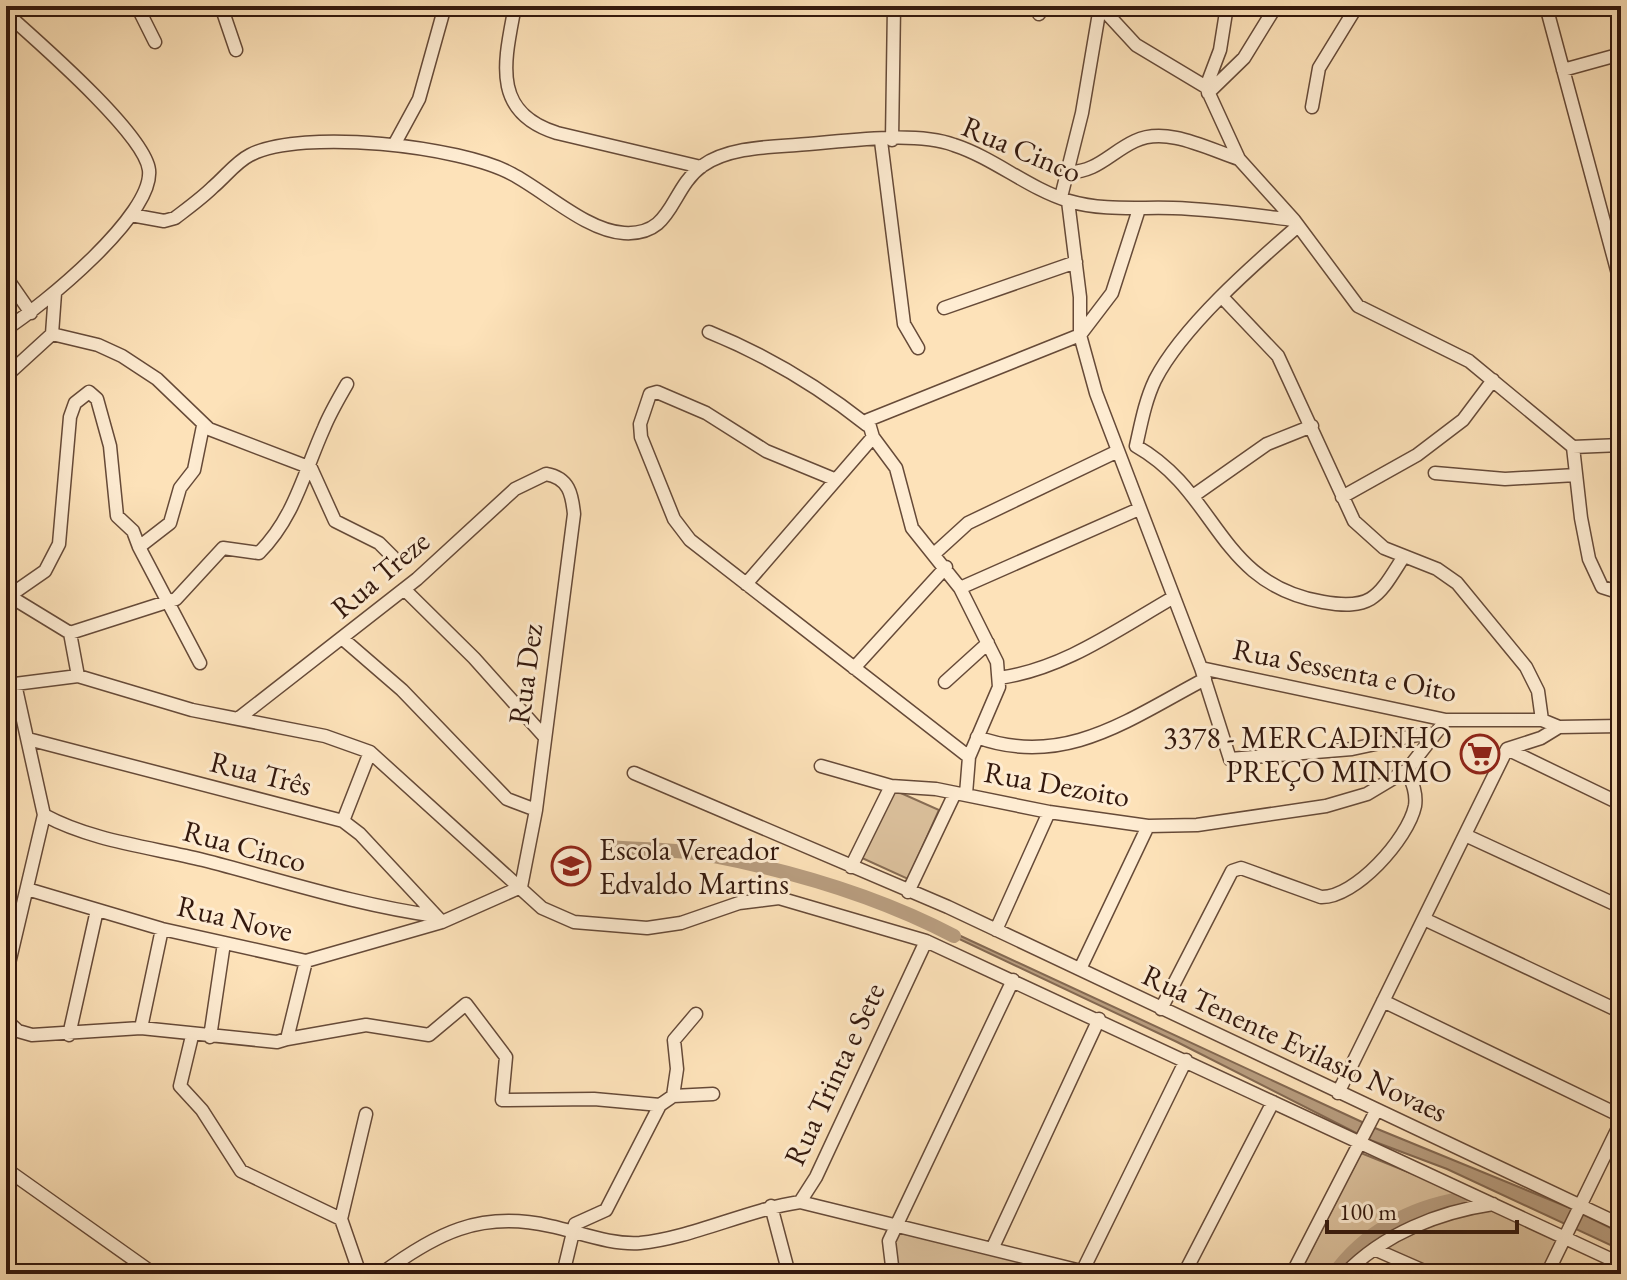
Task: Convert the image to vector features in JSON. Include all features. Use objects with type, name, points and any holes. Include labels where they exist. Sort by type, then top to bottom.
[{"type":"street","points":[[137,6],[155,42]]},
{"type":"street","points":[[221,6],[236,50]]},
{"type":"street","points":[[394,145],[419,99],[445,6]]},
{"type":"street","points":[[515,6],[506,57],[506,85],[508,95],[524,114],[543,129],[701,167]]},
{"type":"street","points":[[894,6],[887,140],[904,324],[918,348]]},
{"type":"street","points":[[1100,6],[1136,45],[1207,90],[1239,159],[1296,223],[1358,306],[1469,361],[1573,447],[1621,445]]},
{"type":"street","points":[[1100,6],[1064,199],[1076,262],[1080,335],[1097,398],[1203,674],[1230,759],[1352,749],[1427,733]]},
{"type":"street","points":[[1207,90],[1220,50],[1227,6]]},
{"type":"street","points":[[1207,90],[1244,58],[1276,6]]},
{"type":"street","points":[[1312,107],[1319,68],[1357,6]]},
{"type":"street","points":[[1546,6],[1621,285]]},
{"type":"street","points":[[6,13],[97,100],[141,148],[149,171],[148,185],[131,215],[55,293],[6,329]]},
{"type":"street","points":[[1563,70],[1621,54]]},
{"type":"street","points":[[1068,172],[1094,168],[1137,140],[1150,137],[1180,139],[1239,159]]},
{"type":"street","name":"Rua Cinco","points":[[701,167],[716,158],[745,150],[887,140],[953,144],[1064,199],[1101,208],[1227,212],[1296,223]]},
{"type":"street","points":[[131,215],[164,221],[175,218],[241,160],[281,144],[394,145],[447,152],[508,172],[553,197],[592,225],[628,234],[646,232],[659,225],[683,185],[701,167]]},
{"type":"street","points":[[746,584],[834,479],[869,427],[1080,335],[1112,293],[1139,209]]},
{"type":"street","points":[[1136,446],[1154,384],[1166,362],[1257,259],[1296,223]]},
{"type":"street","points":[[944,308],[1076,262]]},
{"type":"street","points":[[6,277],[31,313]]},
{"type":"street","points":[[6,376],[52,334],[55,293]]},
{"type":"street","points":[[1223,298],[1274,350],[1312,426],[1342,497],[1364,534],[1384,548],[1437,569],[1457,583],[1533,677],[1542,720]]},
{"type":"street","points":[[709,332],[742,346],[829,394],[869,427],[896,468],[912,528],[960,588],[988,643],[999,687],[969,757],[961,794],[908,892]]},
{"type":"street","points":[[52,334],[98,345],[134,364],[174,394],[203,426],[311,468],[335,521],[379,543],[393,557]]},
{"type":"street","points":[[1342,497],[1417,455],[1463,420],[1493,380]]},
{"type":"street","points":[[200,663],[168,603],[139,547],[133,531],[117,516],[110,446],[97,399],[89,392],[75,403],[70,417],[59,544],[45,571],[7,595],[70,633],[168,603],[183,594],[217,551],[230,548],[259,553],[281,528],[311,468],[323,429],[347,384]]},
{"type":"street","points":[[834,479],[766,451],[706,413],[657,392],[650,394],[640,424],[641,437],[674,519],[690,540],[969,757]]},
{"type":"street","points":[[139,547],[170,523],[180,488],[194,470],[203,426]]},
{"type":"street","points":[[1193,496],[1267,444],[1312,426]]},
{"type":"street","points":[[934,554],[968,523],[1136,446]]},
{"type":"street","points":[[1136,446],[1169,468],[1246,566],[1270,586],[1297,598],[1343,605],[1363,604],[1379,594],[1404,556]]},
{"type":"street","points":[[1573,447],[1589,559],[1602,587],[1621,593]]},
{"type":"street","points":[[1435,473],[1505,479],[1576,475]]},
{"type":"street","name":"Rua Treze","points":[[239,718],[404,589],[515,489],[533,478],[554,476]]},
{"type":"street","name":"Rua Dez","points":[[521,887],[536,810],[543,735],[574,514],[570,488],[554,476]]},
{"type":"street","points":[[960,588],[1139,509]]},
{"type":"street","points":[[854,668],[946,567]]},
{"type":"street","points":[[404,589],[543,735]]},
{"type":"street","points":[[999,678],[1032,673],[1058,663],[1174,597]]},
{"type":"street","points":[[70,633],[78,676]]},
{"type":"street","points":[[343,639],[402,690],[507,799],[536,810]]},
{"type":"street","points":[[945,682],[988,643]]},
{"type":"street","points":[[977,737],[1001,746],[1061,747],[1090,740],[1203,674]]},
{"type":"street","name":"Rua Sessenta e Oito","points":[[1203,674],[1446,720],[1542,720],[1559,727],[1621,726]]},
{"type":"street","points":[[6,976],[44,815],[15,684],[78,676],[192,710],[325,736],[370,752],[542,908],[574,922],[647,928],[681,923],[739,903],[779,898],[800,901],[926,941],[1493,1204],[1567,1232],[1621,1264]]},
{"type":"street","name":"Rua Dezoito","points":[[821,766],[891,786],[961,794],[1049,812],[1148,826],[1240,822],[1326,806],[1367,794],[1407,770],[1446,720]]},
{"type":"street","points":[[1338,1093],[1507,749],[1541,738],[1559,727]]},
{"type":"street","name":"Rua Três","points":[[28,739],[343,821],[360,834],[439,919]]},
{"type":"street","points":[[1507,749],[1621,804]]},
{"type":"street","points":[[343,821],[370,752]]},
{"type":"street","points":[[1161,1009],[1232,871],[1241,868],[1321,897],[1334,896],[1371,872],[1409,822],[1415,794],[1407,770]]},
{"type":"street","name":"Rua Tenente Evilasio Novaes","points":[[634,773],[948,907],[1621,1225]]},
{"type":"street","points":[[851,867],[891,786]]},
{"type":"street","points":[[996,930],[1049,812]]},
{"type":"street","name":"Rua Cinco","points":[[44,815],[84,832],[218,864],[352,902],[439,919]]},
{"type":"street","points":[[1080,969],[1148,826]]},
{"type":"street","points":[[1465,835],[1621,907]]},
{"type":"street","name":"Rua Nove","points":[[27,889],[162,929],[306,961],[439,919],[521,887]]},
{"type":"street","points":[[69,1035],[97,910]]},
{"type":"street","points":[[1424,919],[1621,1012]]},
{"type":"street","points":[[141,1028],[162,929]]},
{"type":"street","name":"Rua Trinta e Sete","points":[[381,1274],[416,1247],[459,1228],[528,1222],[618,1242],[641,1243],[771,1206],[800,1202],[816,1177],[926,941]]},
{"type":"street","points":[[210,1037],[224,943]]},
{"type":"street","points":[[287,1039],[306,961]]},
{"type":"street","points":[[893,1274],[888,1247],[1013,980]]},
{"type":"street","points":[[1383,1001],[1621,1116]]},
{"type":"street","points":[[6,1020],[18,1031],[32,1035],[141,1028],[192,1036],[277,1042],[366,1025],[429,1035],[466,1004],[506,1057],[502,1100],[594,1099],[660,1105]]},
{"type":"street","points":[[673,1096],[677,1069],[674,1040],[696,1014]]},
{"type":"street","points":[[993,1247],[1099,1019]]},
{"type":"street","points":[[192,1036],[180,1086],[202,1110],[241,1171],[341,1219]]},
{"type":"street","points":[[800,1202],[993,1247],[1081,1272],[1186,1060]]},
{"type":"street","points":[[563,1274],[577,1223],[606,1210],[660,1105],[673,1096],[713,1094]]},
{"type":"street","points":[[1184,1274],[1273,1102]]},
{"type":"street","points":[[1292,1274],[1376,1111]]},
{"type":"street","points":[[360,1274],[341,1219],[366,1114]]},
{"type":"street","points":[[1547,1274],[1621,1122]]},
{"type":"street","points":[[6,1169],[154,1274]]},
{"type":"street","points":[[1345,1274],[1374,1249],[1431,1221],[1493,1204]]},
{"type":"street","points":[[771,1206],[789,1274]]},
{"type":"street","points":[[1374,1249],[1431,1274]]},
{"type":"shaded area","points":[[894,790],[939,810],[908,879],[862,858]]},
{"type":"shaded area","points":[[937,925],[1375,1128],[1570,1208],[1621,1233],[1621,1250],[1447,1169],[1370,1140],[1177,1042],[936,928]]},
{"type":"shaded area","points":[[1361,1153],[1480,1201],[1559,1239],[1543,1274],[1440,1274],[1374,1243],[1326,1274],[1299,1274]]},
{"type":"shaded area","points":[[900,1232],[1067,1274],[896,1274],[888,1244]]},
{"type":"waterway","points":[[608,847],[674,851],[744,862],[836,887],[896,909],[954,936]]},
{"type":"waterway","points":[[1334,1274],[1359,1246],[1390,1224],[1424,1208],[1461,1199]]},
{"type":"place","name":"3378 - MERCADINHO PREÇO MINIMO","points":[[1480,754]]},
{"type":"place","name":"Escola Vereador Edvaldo Martins","points":[[571,866]]}]
